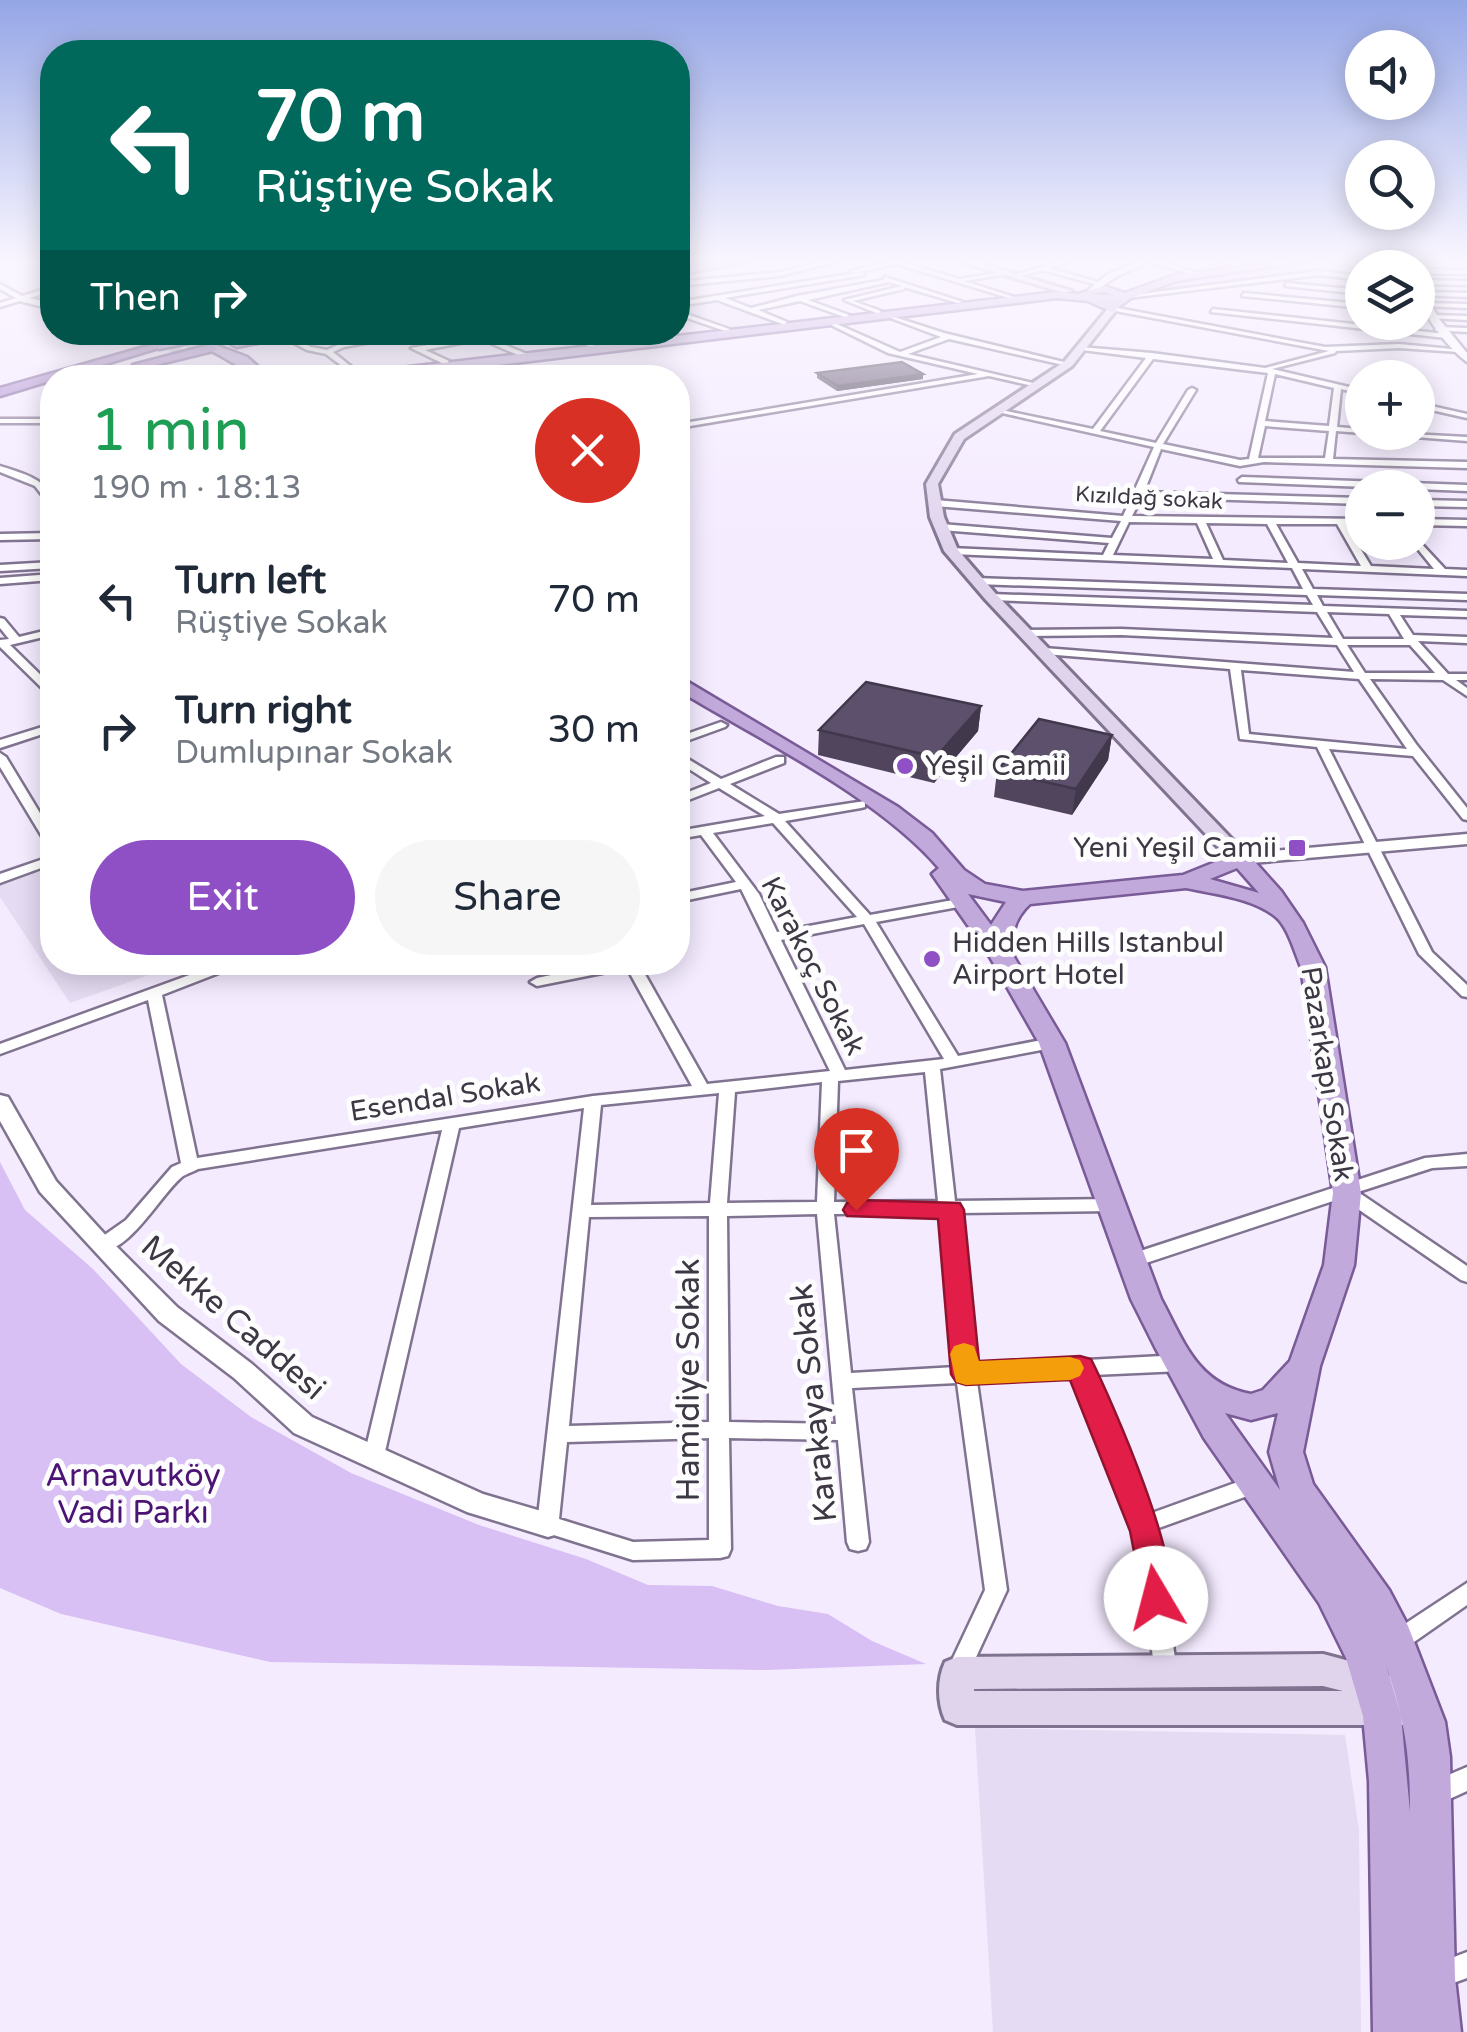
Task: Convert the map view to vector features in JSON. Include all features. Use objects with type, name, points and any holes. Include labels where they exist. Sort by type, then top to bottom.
[{"type":"highway","points":[[105,365],[136,355]]},
{"type":"highway","points":[[106,365],[136,355]]},
{"type":"highway","points":[[118,365],[143,355]]},
{"type":"highway","points":[[149,365],[187,355]]},
{"type":"highway","points":[[0,401],[40,387]]},
{"type":"highway","points":[[0,401],[40,391]]},
{"type":"main road","points":[[432,365],[516,355]]},
{"type":"main road","points":[[446,365],[532,355]]},
{"type":"main road","points":[[690,689],[890,810],[924,838],[956,875],[978,890],[1023,898],[1186,881],[1240,859],[991,597],[951,551],[941,526],[932,484],[959,438],[1076,355]]},
{"type":"main road","points":[[690,705],[862,804],[909,840],[964,902],[1002,957],[1052,1043],[1146,1299],[1216,1428],[1332,1591],[1364,1656],[1375,1695],[1388,1781],[1396,2032]]},
{"type":"main road","name":"Pazarkapı Sokak","points":[[1240,859],[1257,875],[1284,914],[1313,967],[1347,1192],[1339,1265],[1304,1366],[1286,1452],[1297,1490],[1376,1602],[1396,1642],[1420,1708],[1430,1757],[1430,1796],[1450,1971],[1438,2032]]},
{"type":"main road","points":[[1186,881],[1239,892],[1284,914]]},
{"type":"main road","points":[[1002,957],[999,938],[1006,912],[1023,898]]},
{"type":"main road","points":[[1186,1371],[1230,1403],[1252,1407],[1269,1404],[1283,1395],[1304,1366]]},
{"type":"main road","points":[[1375,1695],[958,1708],[957,1673],[1323,1670],[1375,1695],[1420,1708]]},
{"type":"street","points":[[430,355],[446,363]]},
{"type":"street","points":[[904,355],[1033,384]]},
{"type":"street","points":[[1029,355],[1068,364]]},
{"type":"street","points":[[1142,355],[1272,372],[1345,388]]},
{"type":"street","points":[[1259,370],[1320,355]]},
{"type":"street","points":[[1095,432],[1152,356]]},
{"type":"street","points":[[1252,461],[1272,372]]},
{"type":"street","points":[[690,424],[990,374]]},
{"type":"street","points":[[1329,460],[1338,386]]},
{"type":"street","points":[[1107,557],[1158,446],[1192,390]]},
{"type":"street","points":[[1435,409],[1467,416]]},
{"type":"street","points":[[997,411],[1240,464],[1329,460],[1467,465]]},
{"type":"street","points":[[0,422],[40,421]]},
{"type":"street","points":[[1261,423],[1345,430]]},
{"type":"street","points":[[1435,437],[1467,440]]},
{"type":"street","points":[[1407,450],[1407,463]]},
{"type":"street","points":[[1240,464],[1256,522]]},
{"type":"street","points":[[0,469],[40,487]]},
{"type":"street","points":[[1242,480],[1467,488]]},
{"type":"street","points":[[1139,494],[1345,501]]},
{"type":"street","name":"Kızıldağ sokak","points":[[935,503],[1126,520],[1345,522]]},
{"type":"street","points":[[1435,504],[1464,507]]},
{"type":"street","points":[[1200,521],[1220,562]]},
{"type":"street","points":[[1271,522],[1360,676],[1412,753],[1467,816]]},
{"type":"street","points":[[1340,522],[1366,568]]},
{"type":"street","points":[[1435,522],[1467,523]]},
{"type":"street","points":[[941,526],[1115,541]]},
{"type":"street","points":[[0,537],[40,536]]},
{"type":"street","points":[[951,551],[1467,573]]},
{"type":"street","points":[[1432,560],[1442,572]]},
{"type":"street","points":[[0,568],[40,565]]},
{"type":"street","points":[[0,581],[40,578]]},
{"type":"street","points":[[976,580],[1467,597]]},
{"type":"street","points":[[991,597],[1467,614]]},
{"type":"street","points":[[1394,612],[1410,640],[1440,675],[1467,693]]},
{"type":"street","points":[[0,621],[16,640]]},
{"type":"street","points":[[1025,633],[1075,630],[1342,644],[1467,640]]},
{"type":"street","points":[[1,644],[40,635]]},
{"type":"street","points":[[1,644],[40,681]]},
{"type":"street","points":[[1044,651],[1360,676],[1467,676]]},
{"type":"street","points":[[1235,668],[1244,737],[1412,753]]},
{"type":"street","points":[[690,736],[722,724]]},
{"type":"street","points":[[0,744],[40,731]]},
{"type":"street","points":[[1321,744],[1426,954],[1467,993]]},
{"type":"street","points":[[0,756],[40,823]]},
{"type":"street","points":[[690,795],[780,760]]},
{"type":"street","points":[[690,765],[776,818],[869,922],[954,1063]]},
{"type":"street","points":[[690,833],[862,804]]},
{"type":"street","name":"Karakoç Sokak","points":[[704,830],[745,884],[835,1078]]},
{"type":"street","points":[[1240,859],[1467,838]]},
{"type":"street","points":[[0,879],[40,864]]},
{"type":"street","points":[[690,895],[745,884]]},
{"type":"street","points":[[772,937],[964,902]]},
{"type":"street","points":[[0,1048],[205,975]]},
{"type":"street","points":[[538,982],[572,975]]},
{"type":"street","points":[[638,975],[703,1091]]},
{"type":"street","points":[[102,1246],[132,1224],[178,1171],[190,1166],[154,994]]},
{"type":"street","name":"Esendal Sokak","points":[[190,1166],[593,1101],[932,1066],[1052,1043]]},
{"type":"street","points":[[932,1066],[951,1210],[966,1374],[996,1590],[957,1673]]},
{"type":"street","name":"Karakaya Sokak","points":[[835,1078],[825,1210],[858,1542]]},
{"type":"street","name":"Hamidiye Sokak","points":[[720,1550],[718,1209],[727,1088]]},
{"type":"street","points":[[548,1525],[593,1101]]},
{"type":"street","name":"Mekke Caddesi","points":[[0,1102],[48,1186],[102,1246],[168,1314],[243,1371],[303,1425],[477,1504],[633,1551],[720,1550]]},
{"type":"street","points":[[374,1456],[452,1124]]},
{"type":"street","points":[[1134,1260],[1431,1162],[1467,1160]]},
{"type":"street","points":[[1347,1192],[1467,1275]]},
{"type":"street","points":[[581,1211],[1114,1206]]},
{"type":"street","points":[[844,1380],[1080,1368],[1186,1371]]},
{"type":"street","points":[[1080,1368],[1143,1525],[1152,1560],[1166,1672]]},
{"type":"street","points":[[558,1434],[848,1432]]},
{"type":"street","points":[[1143,1525],[1256,1484]]},
{"type":"street","points":[[1396,1642],[1467,1593]]},
{"type":"street","points":[[1430,1796],[1467,1780]]},
{"type":"shaded area","points":[[40,869],[40,958],[0,897],[0,882]]},
{"type":"shaded area","points":[[52,975],[149,975],[70,1003]]},
{"type":"shaded area","points":[[975,1728],[1345,1735],[1359,1830],[1361,2032],[993,2032]]},
{"type":"green space","name":"Arnavutköy Vadi Parkı","points":[[0,1162],[25,1210],[93,1269],[181,1364],[251,1417],[351,1473],[479,1525],[586,1559],[648,1585],[712,1586],[778,1606],[828,1614],[872,1641],[926,1664],[767,1670],[270,1662],[61,1614],[0,1588]]},
{"type":"building","points":[[902,362],[923,374],[838,386],[817,373]]},
{"type":"building","points":[[866,682],[981,706],[936,757],[819,730]]},
{"type":"building","points":[[1039,719],[1112,735],[1076,789],[997,771]]},
{"type":"slow traffic","points":[[964,1354],[966,1374],[1070,1368]]},
{"type":"place","name":"Yeşil Camii","points":[[905,766]]},
{"type":"place","name":"Yeni Yeşil Camii","points":[[1297,848]]},
{"type":"place","name":"Hidden Hills Istanbul Airport Hotel","points":[[932,959]]},
{"type":"route","points":[[856,1210],[951,1210],[966,1374],[1080,1368],[1146,1531],[1156,1598]]}]
